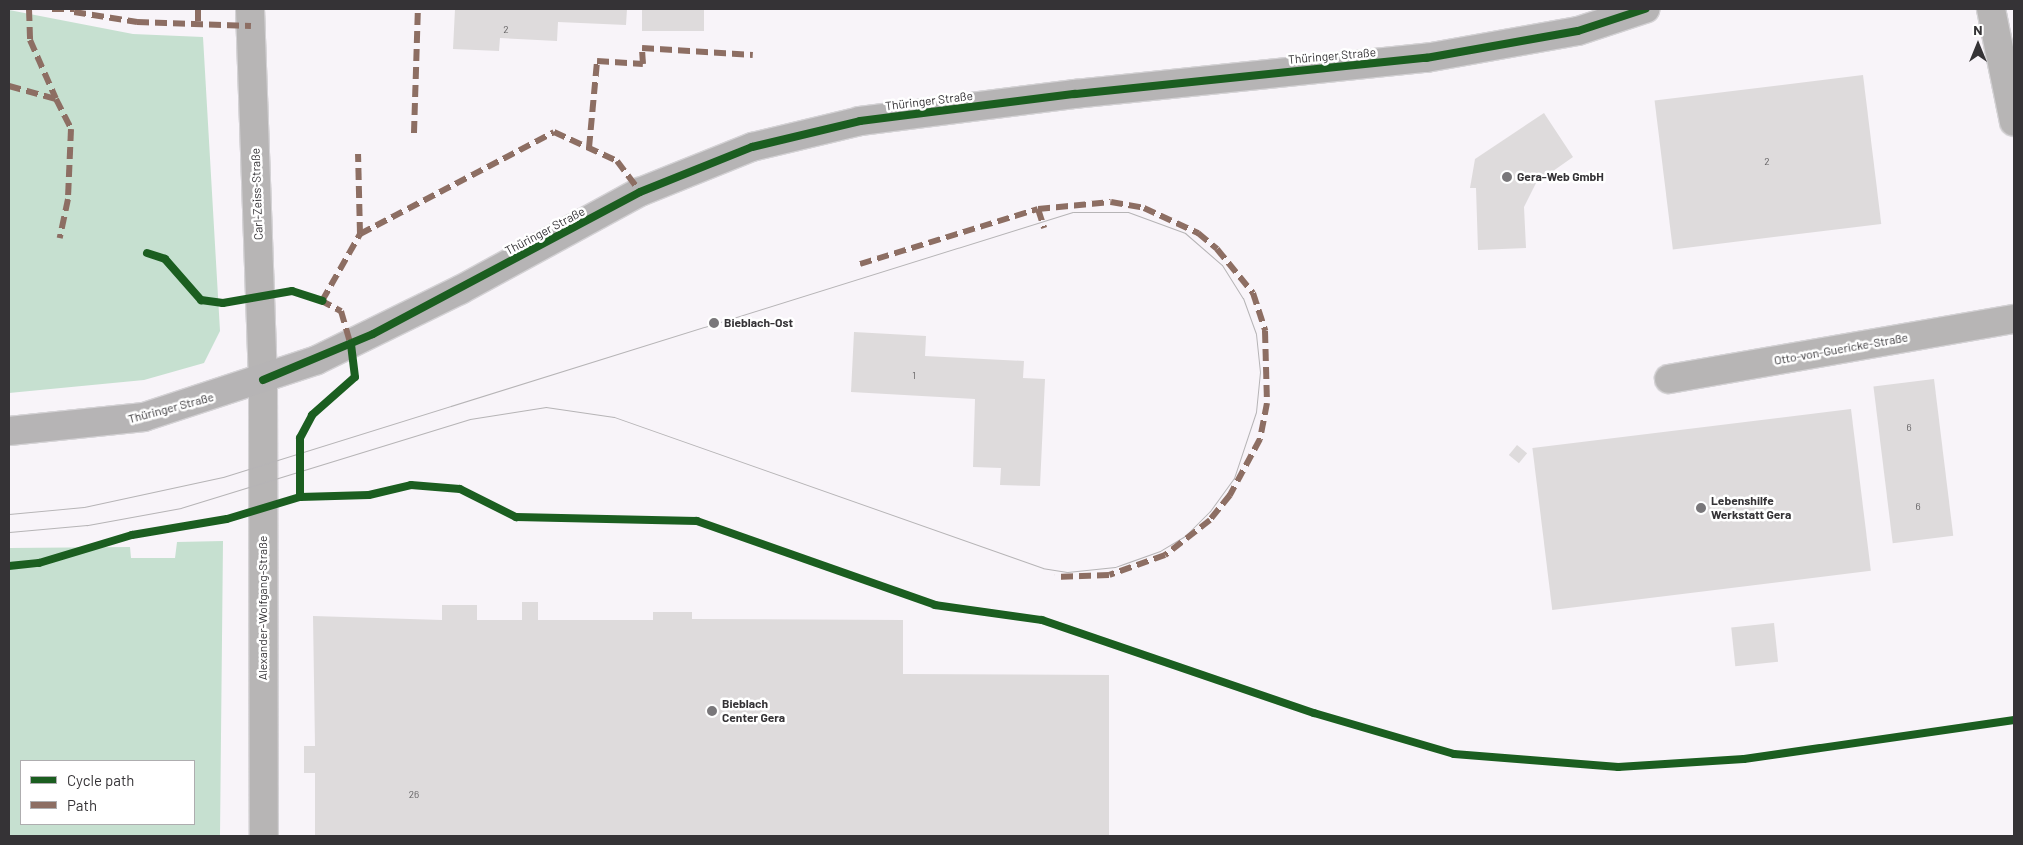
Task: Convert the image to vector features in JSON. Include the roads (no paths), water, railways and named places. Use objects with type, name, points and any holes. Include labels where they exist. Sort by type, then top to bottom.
[{"type":"main road","name":"Thüringer Straße","points":[[9,431],[144,417],[263,380],[373,334],[640,192],[752,147],[860,121],[1075,94],[1426,58],[1578,31],[1646,9]]},
{"type":"street","name":"Carl-Zeiss-Straße","points":[[250,9],[263,380]]},
{"type":"street","points":[[1992,9],[2014,122]]},
{"type":"street","name":"Otto-von-Guericke-Straße","points":[[1669,379],[2014,319]]},
{"type":"street","name":"Alexander-Wolfgang-Straße","points":[[263,380],[264,836]]},
{"type":"tram line","points":[[9,514],[84,507],[223,477],[1073,212],[1128,212],[1185,233],[1222,265],[1243,298],[1256,334],[1260,372],[1256,412],[1234,478],[1210,511],[1185,536],[1160,551],[1115,567],[1067,572],[1043,568],[614,417],[546,407],[470,419],[181,508],[87,525],[9,532]]},
{"type":"place","name":"Gera-Web GmbH","points":[[1507,177]]},
{"type":"place","name":"Bieblach-Ost","points":[[714,323]]},
{"type":"place","name":"Lebenshilfe Werkstatt Gera","points":[[1701,508]]},
{"type":"place","name":"Bieblach Center Gera","points":[[712,711]]}]
